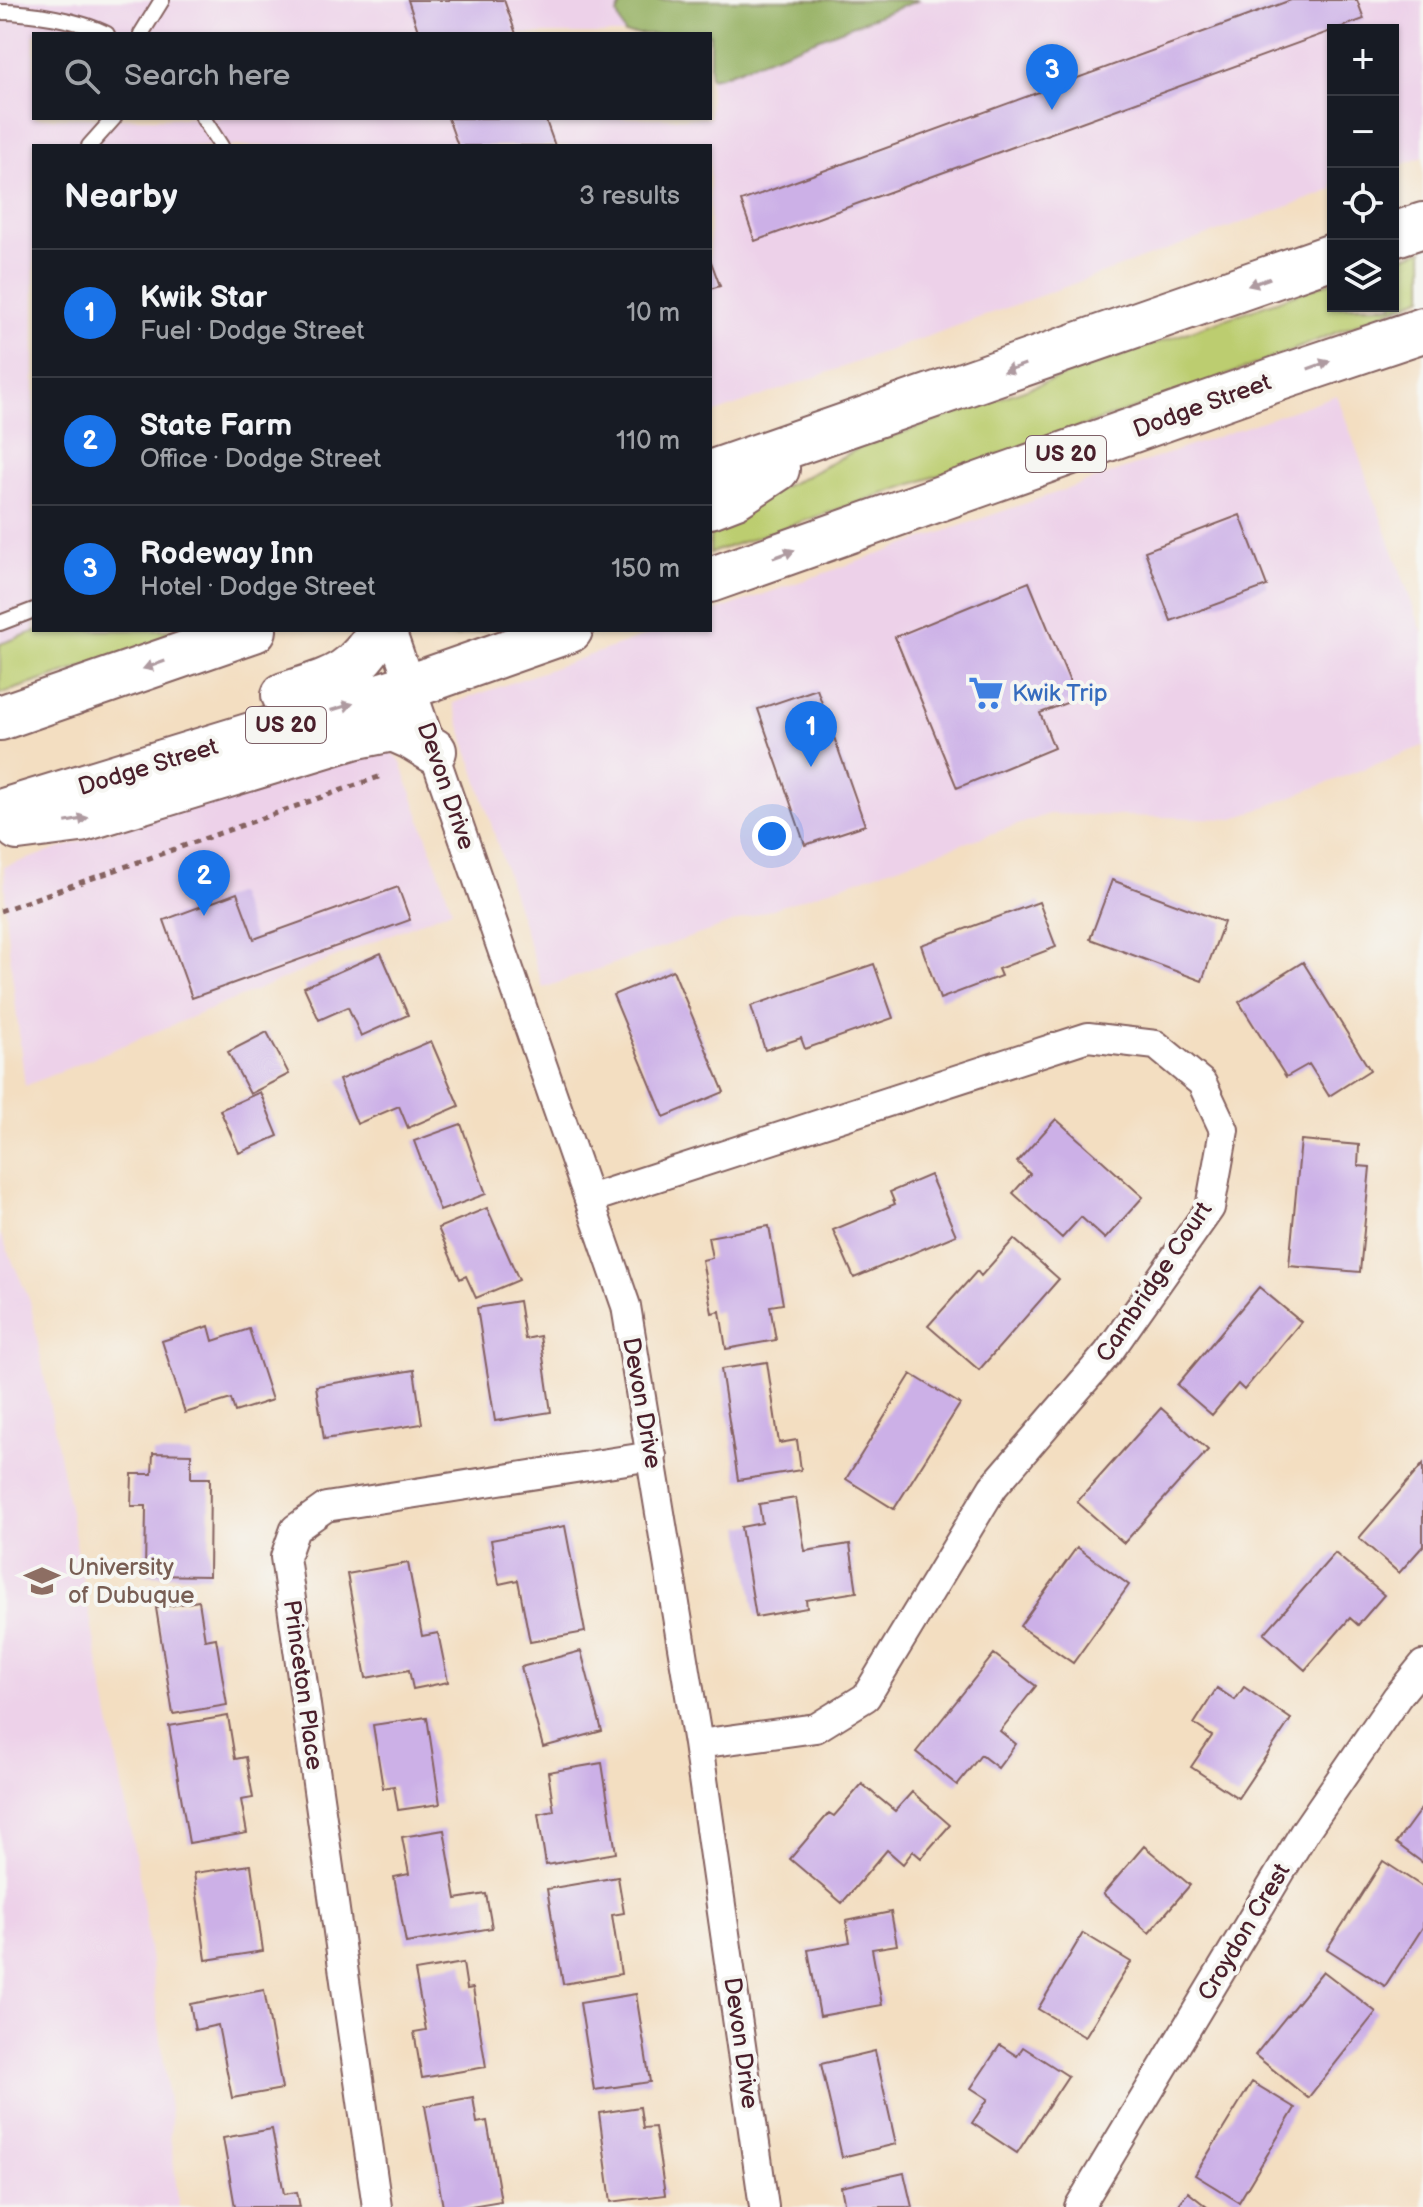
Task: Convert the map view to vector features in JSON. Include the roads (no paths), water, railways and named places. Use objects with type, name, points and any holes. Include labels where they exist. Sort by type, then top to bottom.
[{"type":"highway","points":[[1399,233],[1423,225]]},
{"type":"highway","points":[[712,472],[1327,258]]},
{"type":"highway","points":[[1370,348],[1423,317]]},
{"type":"highway","name":"Dodge Street","points":[[712,579],[1423,330]]},
{"type":"highway","points":[[712,453],[832,431]]},
{"type":"highway","points":[[712,505],[736,496],[832,431]]},
{"type":"highway","points":[[0,718],[248,632]]},
{"type":"highway","name":"Dodge Street","points":[[0,812],[411,686],[564,632]]},
{"type":"highway","points":[[0,786],[335,679],[392,633]]},
{"type":"highway","points":[[0,830],[80,820],[353,737],[393,729],[434,751]]},
{"type":"street","name":"Devon Drive","points":[[392,633],[626,1306],[698,1744],[764,2207]]},
{"type":"street","name":"Cambridge Court","points":[[589,1199],[1088,1037],[1156,1045],[1202,1083],[1224,1130],[1210,1208],[1108,1353],[993,1487],[866,1697],[816,1728],[698,1744]]},
{"type":"street","name":"Princeton Place","points":[[377,2207],[285,1557],[295,1529],[326,1507],[652,1456]]},
{"type":"street","name":"Croydon Crest","points":[[1079,2207],[1305,1831],[1397,1697],[1423,1665]]},
{"type":"lane","points":[[142,32],[162,0]]},
{"type":"lane","points":[[0,12],[57,19],[103,32]]},
{"type":"lane","points":[[91,144],[112,120]]},
{"type":"lane","points":[[204,120],[220,144]]},
{"type":"lane","points":[[0,623],[32,611]]},
{"type":"place","name":"Rodeway Inn","points":[[1052,110]]},
{"type":"place","name":"Kwik Trip","points":[[986,693]]},
{"type":"place","name":"Kwik Star","points":[[811,767]]},
{"type":"place","name":"State Farm","points":[[204,916]]},
{"type":"place","name":"University of Dubuque","points":[[42,1581]]}]
